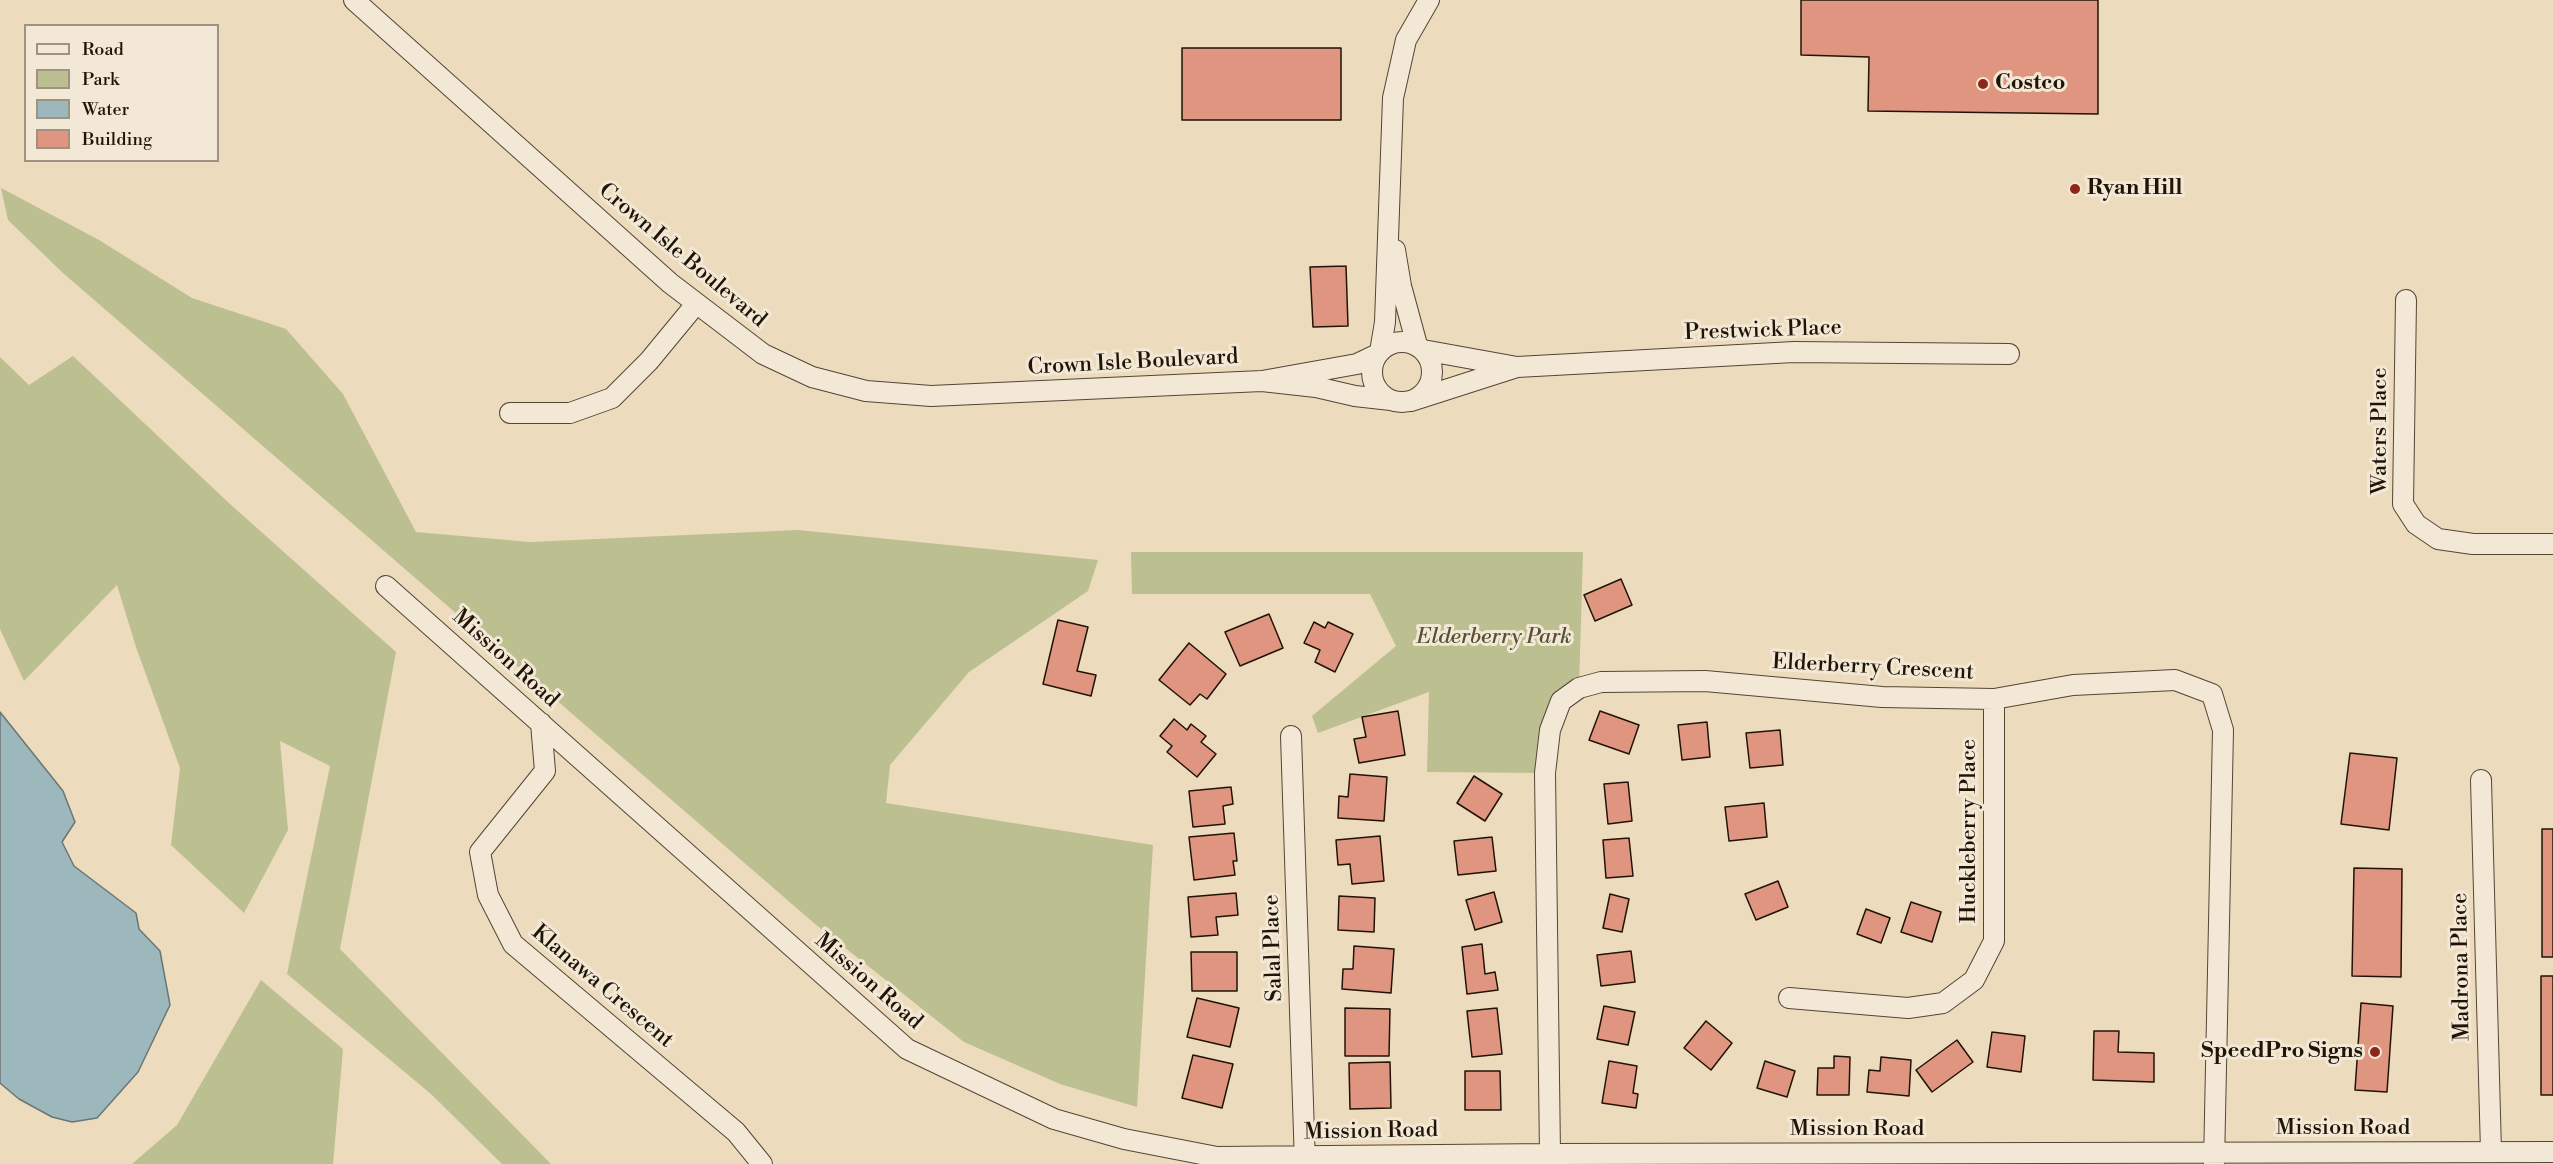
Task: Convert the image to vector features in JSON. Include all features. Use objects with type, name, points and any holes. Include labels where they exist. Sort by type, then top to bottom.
[{"type":"street","name":"Crown Isle Boulevard","points":[[354,0],[696,304],[763,354],[812,377],[866,392],[931,396],[1262,381],[1356,364],[1379,353]]},
{"type":"street","points":[[1389,212],[1401,286],[1420,348],[1430,359],[1432,379],[1428,389],[1411,401],[1391,400],[1378,390],[1374,382],[1372,366],[1379,353],[1385,322],[1393,98],[1406,40],[1429,0]]},
{"type":"street","name":"Waters Place","points":[[2406,300],[2403,504],[2416,524],[2438,539],[2473,544],[2553,544]]},
{"type":"street","points":[[510,413],[570,413],[612,398],[650,361],[696,304]]},
{"type":"street","points":[[1379,353],[1397,342],[1420,348]]},
{"type":"street","name":"Prestwick Place","points":[[1420,348],[1517,368]]},
{"type":"street","name":"Prestwick Place","points":[[1411,401],[1458,384],[1517,368],[1794,352],[2009,354]]},
{"type":"street","name":"Crown Isle Boulevard","points":[[1262,381],[1316,387],[1355,396],[1391,400]]},
{"type":"street","name":"Mission Road","points":[[386,586],[907,1049],[1054,1119],[1124,1139],[1217,1157],[1305,1161],[1550,1154],[2214,1159],[2553,1152]]},
{"type":"street","name":"Elderberry Crescent","points":[[1550,1154],[1545,773],[1550,730],[1562,701],[1579,688],[1601,682],[1694,681],[1882,698],[1994,699],[2073,685],[2175,680],[2212,694],[2223,730],[2214,1159]]},
{"type":"street","name":"Huckleberry Place","points":[[1789,998],[1908,1008],[1943,1003],[1974,980],[1994,940],[1994,699]]},
{"type":"street","name":"Klanawa Crescent","points":[[541,723],[545,771],[480,852],[488,895],[513,944],[736,1132],[762,1164]]},
{"type":"street","name":"Salal Place","points":[[1291,736],[1305,1161]]},
{"type":"street","name":"Madrona Place","points":[[2481,780],[2491,1152]]},
{"type":"green space","points":[[1,188],[99,240],[192,298],[286,329],[343,394],[416,532],[530,542],[798,530],[1098,560],[1088,591],[969,672],[890,765],[886,803],[1153,845],[1137,1107],[1060,1084],[964,1042],[815,924],[63,273],[8,220]]},
{"type":"green space","points":[[73,356],[230,504],[396,652],[340,949],[551,1164],[502,1164],[431,1094],[287,974],[330,766],[280,741],[288,830],[244,913],[171,845],[180,768],[136,647],[117,585],[24,681],[0,629],[0,357],[29,385]]},
{"type":"green space","name":"Elderberry Park","points":[[1131,552],[1583,552],[1579,688],[1561,701],[1545,773],[1427,772],[1429,692],[1318,733],[1312,716],[1396,646],[1370,594],[1132,594]]},
{"type":"green space","points":[[261,980],[343,1049],[333,1164],[132,1164],[177,1125]]},
{"type":"water","points":[[0,712],[63,791],[75,822],[62,842],[74,866],[136,913],[139,929],[160,951],[170,1005],[138,1072],[97,1118],[72,1122],[52,1117],[19,1099],[0,1083]]},
{"type":"building","name":"Costco","points":[[1801,0],[2098,0],[2098,114],[1868,111],[1869,57],[1801,55]]},
{"type":"building","points":[[1182,48],[1341,48],[1341,120],[1182,120]]},
{"type":"building","points":[[1346,266],[1348,326],[1313,327],[1310,267]]},
{"type":"building","points":[[1621,579],[1632,605],[1595,621],[1584,595]]},
{"type":"building","points":[[1269,614],[1283,648],[1240,666],[1225,632]]},
{"type":"building","points":[[1058,620],[1088,627],[1077,671],[1096,675],[1091,696],[1043,684]]},
{"type":"building","points":[[1314,622],[1325,628],[1328,622],[1353,634],[1335,672],[1315,662],[1320,650],[1304,643]]},
{"type":"building","points":[[1189,643],[1226,674],[1207,699],[1200,694],[1190,705],[1159,680]]},
{"type":"building","points":[[1398,711],[1405,755],[1359,763],[1354,739],[1366,737],[1362,717]]},
{"type":"building","points":[[1600,711],[1639,725],[1629,754],[1589,740]]},
{"type":"building","points":[[1174,719],[1187,730],[1191,724],[1206,736],[1201,742],[1216,754],[1197,777],[1167,752],[1172,746],[1160,736]]},
{"type":"building","points":[[1707,722],[1710,757],[1682,760],[1678,725]]},
{"type":"building","points":[[1780,730],[1783,765],[1750,768],[1746,733]]},
{"type":"building","points":[[2350,753],[2397,758],[2389,830],[2341,824]]},
{"type":"building","points":[[1350,774],[1387,777],[1384,821],[1338,818],[1339,796],[1348,797]]},
{"type":"building","points":[[1474,776],[1502,794],[1485,821],[1457,803]]},
{"type":"building","points":[[1628,782],[1632,821],[1608,824],[1604,784]]},
{"type":"building","points":[[1231,787],[1233,804],[1223,806],[1225,824],[1193,827],[1189,791]]},
{"type":"building","points":[[1764,803],[1767,837],[1729,841],[1725,807]]},
{"type":"building","points":[[2542,829],[2553,829],[2553,957],[2542,957]]},
{"type":"building","points":[[1234,833],[1237,861],[1233,861],[1235,875],[1194,880],[1189,837]]},
{"type":"building","points":[[1380,836],[1384,881],[1352,884],[1350,864],[1338,865],[1336,840]]},
{"type":"building","points":[[1492,837],[1496,871],[1458,875],[1454,841]]},
{"type":"building","points":[[1629,838],[1633,876],[1606,878],[1603,840]]},
{"type":"building","points":[[2354,868],[2402,869],[2401,977],[2352,976]]},
{"type":"building","points":[[1778,881],[1788,907],[1756,920],[1745,894]]},
{"type":"building","points":[[1494,892],[1502,922],[1475,930],[1466,900]]},
{"type":"building","points":[[1236,893],[1238,915],[1216,917],[1218,935],[1191,937],[1188,897]]},
{"type":"building","points":[[1610,894],[1629,899],[1622,932],[1603,928]]},
{"type":"building","points":[[1339,896],[1375,898],[1374,932],[1338,930]]},
{"type":"building","points":[[1911,902],[1941,912],[1932,942],[1901,932]]},
{"type":"building","points":[[1866,909],[1890,918],[1881,943],[1857,934]]},
{"type":"building","points":[[1482,944],[1485,974],[1495,972],[1498,990],[1467,994],[1462,947]]},
{"type":"building","points":[[1354,946],[1394,949],[1391,993],[1342,989],[1343,969],[1353,969]]},
{"type":"building","points":[[1631,951],[1635,982],[1601,986],[1597,955]]},
{"type":"building","points":[[1191,952],[1237,952],[1237,991],[1192,991]]},
{"type":"building","points":[[2541,976],[2553,976],[2553,1095],[2541,1095]]},
{"type":"building","points":[[1197,998],[1239,1008],[1230,1047],[1187,1037]]},
{"type":"building","points":[[2361,1003],[2393,1006],[2387,1092],[2355,1090]]},
{"type":"building","points":[[1604,1006],[1635,1012],[1628,1045],[1597,1039]]},
{"type":"building","points":[[1345,1008],[1390,1009],[1389,1056],[1345,1056]]},
{"type":"building","points":[[1497,1008],[1502,1054],[1472,1057],[1467,1011]]},
{"type":"building","points":[[1706,1021],[1732,1043],[1711,1070],[1684,1048]]},
{"type":"building","points":[[2094,1031],[2119,1031],[2118,1052],[2154,1053],[2154,1082],[2093,1080]]},
{"type":"building","points":[[1992,1032],[2025,1036],[2021,1072],[1987,1067]]},
{"type":"building","points":[[1957,1040],[1973,1062],[1932,1092],[1916,1070]]},
{"type":"building","points":[[1193,1055],[1233,1064],[1222,1108],[1182,1098]]},
{"type":"building","points":[[1834,1056],[1850,1057],[1849,1095],[1817,1095],[1818,1068],[1834,1068]]},
{"type":"building","points":[[1881,1057],[1911,1060],[1909,1096],[1867,1092],[1869,1070],[1880,1071]]},
{"type":"building","points":[[1609,1061],[1637,1066],[1633,1093],[1638,1094],[1636,1108],[1602,1103]]},
{"type":"building","points":[[1765,1061],[1795,1071],[1787,1097],[1757,1088]]},
{"type":"building","points":[[1390,1062],[1391,1108],[1350,1109],[1349,1063]]},
{"type":"building","points":[[1465,1071],[1500,1071],[1501,1110],[1465,1110]]},
{"type":"place","name":"Costco","points":[[1983,84]]},
{"type":"place","name":"Ryan Hill","points":[[2075,189]]},
{"type":"place","name":"SpeedPro Signs","points":[[2375,1052]]}]
